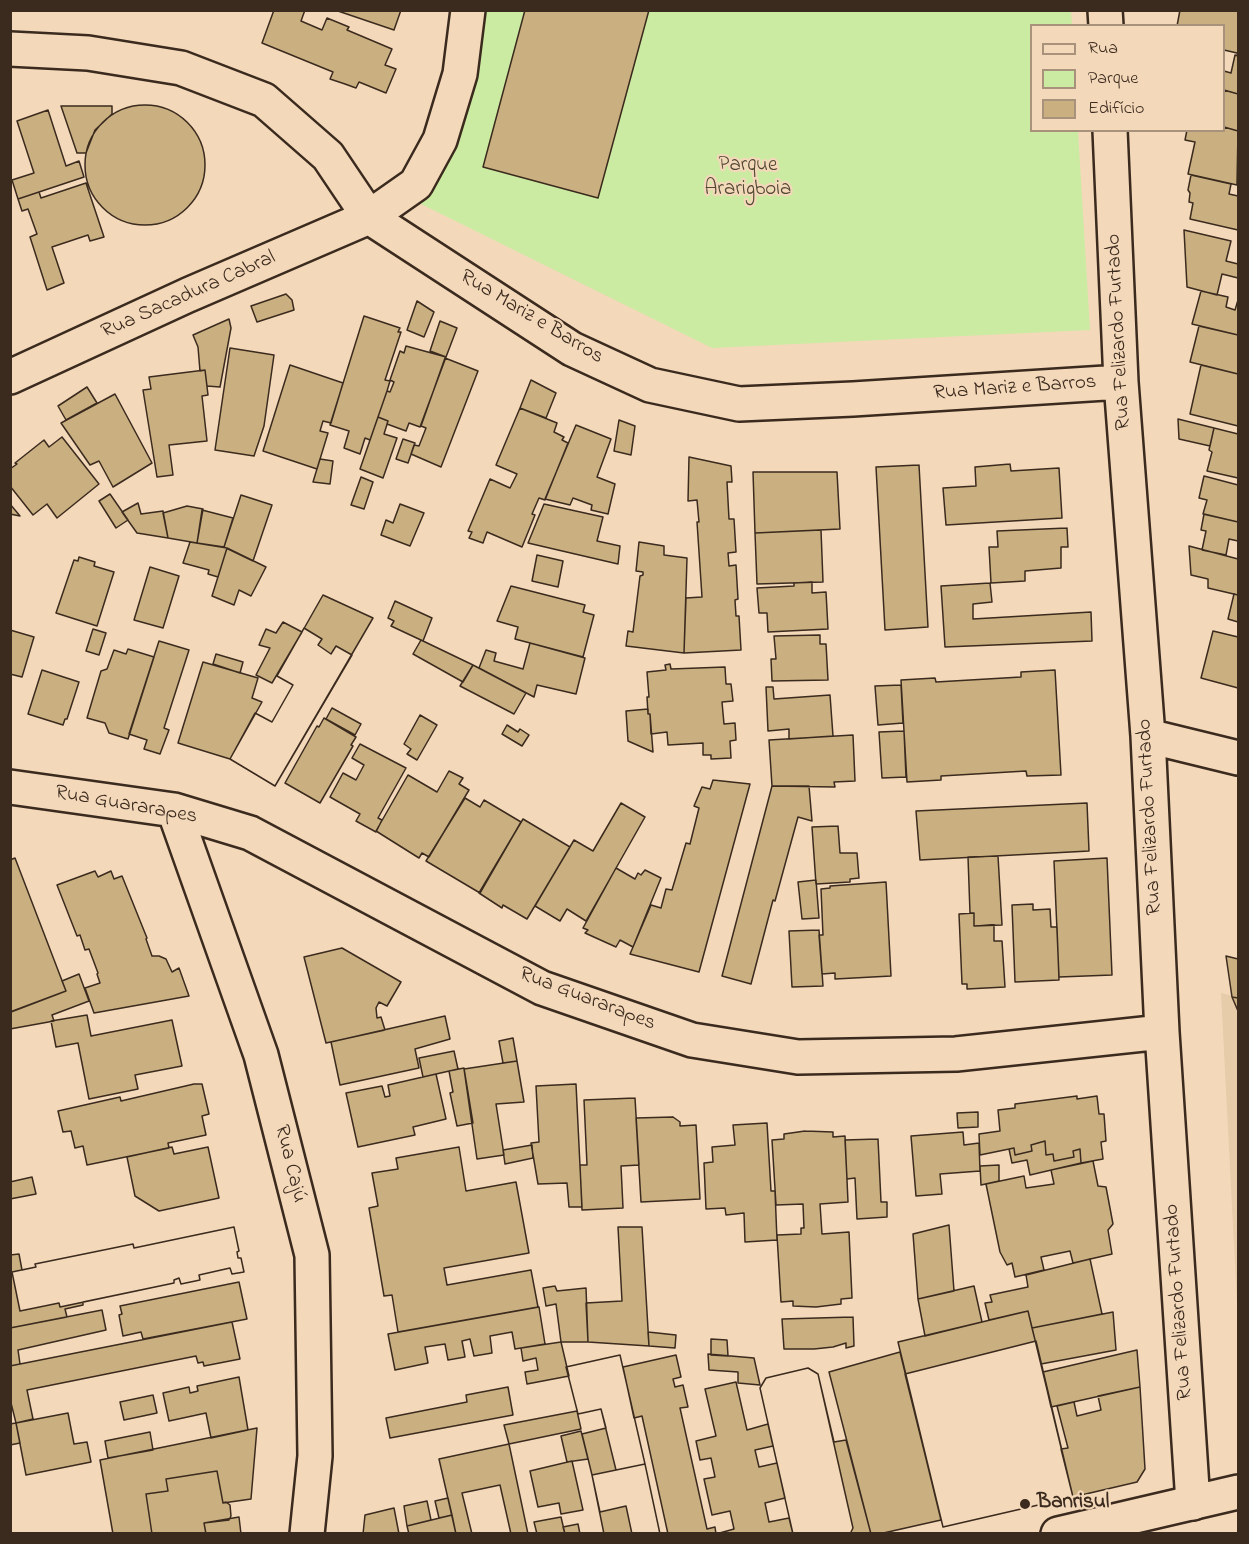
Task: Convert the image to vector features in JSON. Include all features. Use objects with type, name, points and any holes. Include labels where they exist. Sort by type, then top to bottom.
[{"type":"street","name":"Rua Sacadura Cabral","points":[[10,377],[188,295],[369,217],[416,184],[440,140],[460,74],[468,10]]},
{"type":"street","name":"Rua Mariz e Barros","points":[[10,49],[88,53],[181,68],[264,100],[328,156],[369,217],[572,349],[650,385],[739,404],[1121,382]]},
{"type":"street","name":"Rua Felizardo Furtado","points":[[1110,132],[1121,382],[1148,736],[1162,1032],[1193,1503]]},
{"type":"street","points":[[1148,736],[1239,758]]},
{"type":"street","name":"Rua Guararapes","points":[[10,787],[174,810],[250,833],[542,988],[692,1040],[809,1057],[956,1054],[1162,1032]]},
{"type":"street","name":"Rua Cajú","points":[[174,810],[261,1055],[312,1255],[315,1456],[307,1533]]},
{"type":"street","points":[[1058,1533],[1239,1492]]},
{"type":"shaded area","points":[[1221,993],[1238,997],[1238,1323]]},
{"type":"green space","name":"Parque Ararigboia","points":[[473,11],[1071,11],[1072,24],[1030,24],[1030,132],[1078,132],[1090,330],[712,348],[419,203],[461,126]]},
{"type":"building","points":[[274,10],[305,10],[301,21],[322,30],[327,18],[349,27],[347,30],[392,49],[385,65],[396,69],[386,93],[359,82],[356,88],[330,79],[333,72],[262,43]]},
{"type":"building","points":[[335,10],[401,10],[394,30]]},
{"type":"building","points":[[525,10],[649,10],[598,198],[483,167]]},
{"type":"building","points":[[1180,10],[1238,10],[1238,56],[1237,53],[1225,50],[1225,24],[1177,24]]},
{"type":"building","points":[[1235,55],[1238,56],[1238,94],[1225,90],[1225,71],[1231,73]]},
{"type":"building","points":[[1225,90],[1238,94],[1238,131],[1225,127]]},
{"type":"building","points":[[145,105],[168,109],[188,122],[201,142],[205,165],[201,188],[188,208],[168,221],[145,225],[122,221],[102,208],[89,188],[85,165],[89,142],[102,122],[122,109]]},
{"type":"building","points":[[61,106],[112,106],[112,114],[95,130],[86,153],[77,153]]},
{"type":"building","points":[[48,110],[66,166],[79,161],[84,177],[18,199],[12,180],[34,173],[17,121]]},
{"type":"building","points":[[1225,127],[1238,131],[1237,185],[1188,174],[1195,142],[1185,140],[1187,132],[1225,132]]},
{"type":"building","points":[[1191,175],[1231,184],[1229,194],[1238,196],[1238,230],[1190,219],[1193,203],[1189,202],[1188,190]]},
{"type":"building","points":[[86,183],[104,237],[90,241],[88,235],[52,247],[64,283],[47,290],[30,237],[37,234],[28,209],[22,211],[18,199],[39,192],[41,198]]},
{"type":"building","points":[[1184,230],[1231,241],[1226,261],[1238,264],[1238,278],[1222,274],[1217,295],[1187,287]]},
{"type":"building","points":[[1201,291],[1228,297],[1226,307],[1235,310],[1238,300],[1238,335],[1192,324]]},
{"type":"building","points":[[286,294],[292,300],[294,310],[257,322],[251,306]]},
{"type":"building","points":[[417,301],[434,312],[424,337],[407,330]]},
{"type":"building","points":[[364,316],[400,328],[398,332],[401,332],[385,380],[390,381],[387,391],[370,440],[365,438],[360,454],[344,448],[349,431],[330,425]]},
{"type":"building","points":[[229,319],[231,328],[220,387],[207,386],[205,370],[200,371],[198,347],[193,335]]},
{"type":"building","points":[[440,321],[457,328],[446,357],[430,351]]},
{"type":"building","points":[[1199,326],[1238,335],[1238,374],[1190,362]]},
{"type":"building","points":[[406,346],[446,357],[420,427],[409,423],[406,431],[387,424],[388,421],[378,417],[387,391],[390,392],[394,382],[390,380],[400,351],[404,353]]},
{"type":"building","points":[[230,348],[274,355],[264,426],[254,456],[215,450]]},
{"type":"building","points":[[445,358],[478,371],[441,467],[411,454],[414,445],[419,446],[426,428],[421,426]]},
{"type":"building","points":[[290,365],[343,383],[331,423],[323,421],[320,431],[328,433],[317,469],[263,451]]},
{"type":"building","points":[[1201,365],[1238,374],[1238,426],[1190,414]]},
{"type":"building","points":[[205,370],[208,395],[202,396],[207,441],[169,445],[173,475],[157,477],[143,390],[151,389],[149,377]]},
{"type":"building","points":[[531,380],[556,393],[546,418],[520,408]]},
{"type":"building","points":[[87,387],[97,403],[66,420],[58,406]]},
{"type":"building","points":[[115,394],[152,463],[113,487],[99,461],[90,465],[61,423]]},
{"type":"building","points":[[520,408],[557,423],[554,432],[564,437],[562,440],[568,443],[545,500],[539,498],[522,547],[487,532],[483,543],[469,538],[472,532],[468,531],[490,479],[510,488],[517,474],[496,465]]},
{"type":"building","points":[[378,417],[388,421],[384,434],[397,438],[383,478],[360,469]]},
{"type":"building","points":[[1178,419],[1214,428],[1210,446],[1179,439]]},
{"type":"building","points":[[619,420],[635,426],[631,455],[614,451]]},
{"type":"building","points":[[576,425],[611,439],[597,477],[615,484],[608,514],[591,510],[592,505],[573,498],[570,505],[545,499]]},
{"type":"building","points":[[1214,428],[1238,434],[1238,478],[1207,471],[1212,452],[1209,450]]},
{"type":"building","points":[[62,437],[99,484],[57,518],[47,504],[33,515],[10,486],[10,469],[44,440],[49,447]]},
{"type":"building","points":[[403,439],[415,443],[408,463],[396,459]]},
{"type":"building","points":[[689,457],[731,466],[732,482],[727,482],[729,519],[734,519],[736,552],[728,553],[729,566],[736,565],[738,599],[735,600],[736,616],[739,616],[741,650],[684,653],[686,598],[702,597],[697,500],[688,501]]},
{"type":"building","points":[[320,459],[333,461],[330,484],[313,482]]},
{"type":"building","points":[[1010,464],[1011,471],[1059,468],[1062,518],[946,525],[943,488],[976,486],[975,467]]},
{"type":"building","points":[[919,465],[928,627],[885,630],[876,467]]},
{"type":"building","points":[[753,472],[837,472],[840,529],[755,533]]},
{"type":"building","points":[[1204,476],[1238,485],[1238,522],[1203,514],[1207,500],[1199,498]]},
{"type":"building","points":[[361,477],[373,482],[364,509],[351,505]]},
{"type":"building","points":[[110,494],[128,520],[116,528],[99,501]]},
{"type":"building","points":[[241,495],[272,505],[253,561],[224,547]]},
{"type":"building","points":[[138,503],[141,514],[163,511],[168,538],[137,533],[122,512]]},
{"type":"building","points":[[10,504],[20,516],[10,514]]},
{"type":"building","points":[[400,504],[424,513],[410,546],[381,535],[386,520],[393,523]]},
{"type":"building","points":[[544,504],[603,517],[597,541],[620,546],[618,564],[528,543]]},
{"type":"building","points":[[187,506],[203,509],[197,543],[168,538],[163,513]]},
{"type":"building","points":[[202,510],[233,518],[224,547],[197,543]]},
{"type":"building","points":[[1204,514],[1238,522],[1238,541],[1229,539],[1226,555],[1202,550],[1206,531],[1201,530]]},
{"type":"building","points":[[1067,528],[1068,547],[1061,547],[1061,568],[1025,571],[1025,581],[991,583],[989,547],[998,547],[997,531]]},
{"type":"building","points":[[821,530],[823,582],[757,584],[755,533]]},
{"type":"building","points":[[190,542],[227,548],[218,577],[208,574],[209,570],[183,563]]},
{"type":"building","points":[[639,542],[664,546],[664,555],[687,558],[684,653],[626,646],[628,631],[633,632],[640,576],[643,575],[643,572],[636,571]]},
{"type":"building","points":[[1189,546],[1238,559],[1238,595],[1208,588],[1208,579],[1191,575]]},
{"type":"building","points":[[227,548],[266,567],[251,596],[239,590],[234,605],[212,596]]},
{"type":"building","points":[[537,555],[563,561],[558,587],[532,581]]},
{"type":"building","points":[[79,557],[95,562],[94,566],[114,572],[97,626],[56,613],[74,560],[78,561]]},
{"type":"building","points":[[150,567],[179,576],[163,628],[134,620]]},
{"type":"building","points":[[812,582],[812,593],[826,592],[828,629],[768,632],[767,613],[759,613],[757,588],[794,586],[794,583]]},
{"type":"building","points":[[990,583],[992,602],[973,604],[973,619],[1091,612],[1092,641],[945,647],[941,586]]},
{"type":"building","points":[[511,586],[585,605],[583,612],[594,615],[583,657],[515,639],[518,627],[497,621]]},
{"type":"building","points":[[1234,594],[1238,595],[1238,622],[1228,619]]},
{"type":"building","points":[[323,595],[373,618],[275,786],[230,759],[255,713],[272,722],[293,685],[277,676]]},
{"type":"building","points":[[395,601],[432,618],[423,641],[391,626],[394,621],[388,618]]},
{"type":"building","points":[[283,622],[302,632],[272,683],[256,675],[270,648],[259,645],[266,629],[276,633]]},
{"type":"building","points":[[304,628],[322,639],[318,645],[331,654],[336,646],[352,655],[275,786],[230,759],[255,713],[272,722],[293,685],[277,676]]},
{"type":"building","points":[[93,629],[106,633],[99,655],[86,651]]},
{"type":"building","points":[[10,630],[34,637],[22,677],[10,674]]},
{"type":"building","points":[[1213,631],[1238,637],[1238,688],[1201,678]]},
{"type":"building","points":[[820,635],[820,644],[826,644],[828,680],[772,681],[771,659],[776,659],[774,636]]},
{"type":"building","points":[[421,640],[473,665],[463,682],[413,654]]},
{"type":"building","points":[[159,641],[189,650],[164,728],[169,730],[160,754],[144,749],[147,740],[129,734]]},
{"type":"building","points":[[530,643],[585,658],[576,694],[537,685],[534,697],[479,668],[486,650],[496,653],[494,661],[523,669]]},
{"type":"building","points":[[128,649],[154,657],[128,739],[109,733],[105,723],[87,718],[101,671],[107,669],[114,650],[126,654]]},
{"type":"building","points":[[216,654],[243,662],[240,673],[213,664]]},
{"type":"building","points":[[203,662],[258,678],[252,698],[262,702],[230,759],[178,743]]},
{"type":"building","points":[[670,664],[671,669],[725,667],[726,684],[731,684],[733,701],[722,702],[724,724],[735,723],[736,740],[730,741],[731,758],[711,759],[711,755],[703,755],[703,743],[668,745],[667,732],[651,734],[647,672],[666,670],[665,665]]},
{"type":"building","points":[[473,665],[526,693],[514,714],[460,686]]},
{"type":"building","points":[[42,670],[79,682],[63,725],[28,714]]},
{"type":"building","points":[[1055,670],[1061,775],[1027,776],[1026,771],[941,776],[941,780],[907,782],[901,680],[935,678],[936,682],[1021,677],[1021,672]]},
{"type":"building","points":[[901,685],[903,723],[878,725],[875,686]]},
{"type":"building","points":[[766,687],[773,687],[774,699],[830,695],[833,736],[789,739],[789,729],[768,731]]},
{"type":"building","points":[[332,708],[361,724],[355,735],[326,719]]},
{"type":"building","points":[[648,709],[653,752],[628,741],[626,711]]},
{"type":"building","points":[[420,715],[437,725],[417,760],[407,754],[411,749],[404,744]]},
{"type":"building","points":[[324,718],[356,737],[320,803],[285,783],[317,726],[319,727]]},
{"type":"building","points":[[507,725],[518,732],[520,729],[529,735],[522,746],[502,734]]},
{"type":"building","points":[[904,731],[906,777],[882,778],[879,732]]},
{"type":"building","points":[[853,735],[855,781],[834,782],[835,787],[772,786],[769,740]]},
{"type":"building","points":[[360,744],[406,768],[378,818],[382,820],[376,832],[356,821],[360,814],[330,797],[343,773],[356,780],[364,765],[352,758]]},
{"type":"building","points":[[449,771],[463,778],[459,784],[469,790],[429,857],[422,853],[419,858],[376,831],[408,775],[437,792]]},
{"type":"building","points":[[713,780],[750,784],[699,972],[630,954],[651,905],[661,908],[666,889],[672,890],[686,843],[690,844],[699,808],[694,806],[702,787],[710,789]]},
{"type":"building","points":[[772,786],[809,786],[812,821],[798,817],[751,984],[722,976]]},
{"type":"building","points":[[465,798],[480,807],[484,800],[521,822],[480,893],[426,861]]},
{"type":"building","points":[[621,803],[645,817],[586,921],[567,909],[560,921],[535,906],[574,840],[593,851]]},
{"type":"building","points":[[1087,803],[1089,851],[920,860],[916,811]]},
{"type":"building","points":[[523,819],[570,847],[527,919],[503,905],[502,908],[479,893]]},
{"type":"building","points":[[838,826],[840,853],[857,853],[859,878],[850,879],[850,882],[816,884],[812,827]]},
{"type":"building","points":[[998,856],[1002,925],[974,926],[974,913],[970,913],[968,857]]},
{"type":"building","points":[[15,858],[66,991],[11,1012],[10,860]]},
{"type":"building","points":[[1107,858],[1112,975],[1059,977],[1054,861]]},
{"type":"building","points":[[616,868],[635,879],[638,873],[641,875],[645,870],[661,878],[633,947],[620,940],[616,947],[585,933],[588,930],[583,928]]},
{"type":"building","points":[[95,871],[98,877],[111,871],[114,879],[122,876],[152,956],[166,959],[172,972],[179,968],[189,996],[94,1013],[85,988],[100,983],[98,973],[89,949],[85,950],[80,935],[77,936],[57,885]]},
{"type":"building","points":[[816,880],[819,918],[802,919],[798,882]]},
{"type":"building","points":[[886,882],[891,976],[835,979],[835,973],[822,974],[819,935],[823,935],[821,889],[830,888],[830,886]]},
{"type":"building","points":[[1033,904],[1033,910],[1050,909],[1051,927],[1057,927],[1059,980],[1015,982],[1012,905]]},
{"type":"building","points":[[974,913],[974,926],[994,925],[994,941],[1002,941],[1005,987],[967,989],[967,984],[962,984],[959,914]]},
{"type":"building","points":[[819,930],[823,986],[792,987],[789,931]]},
{"type":"building","points":[[342,948],[401,982],[387,1006],[379,1002],[376,1008],[377,1018],[381,1017],[385,1030],[326,1043],[304,957]]},
{"type":"building","points":[[1226,956],[1238,959],[1238,998],[1232,997]]},
{"type":"building","points":[[79,974],[89,1001],[52,1015],[54,1021],[10,1029],[10,1012],[66,991],[62,981]]},
{"type":"building","points":[[1232,997],[1238,998],[1238,1011]]},
{"type":"building","points":[[87,1015],[91,1036],[172,1020],[182,1066],[135,1075],[138,1089],[89,1099],[78,1043],[56,1047],[51,1021]]},
{"type":"building","points":[[445,1016],[450,1039],[415,1049],[419,1068],[340,1085],[331,1042]]},
{"type":"building","points":[[513,1038],[517,1061],[503,1063],[499,1041]]},
{"type":"building","points":[[454,1051],[458,1069],[423,1077],[419,1058]]},
{"type":"building","points":[[517,1061],[524,1102],[496,1104],[504,1155],[477,1159],[464,1069]]},
{"type":"building","points":[[464,1068],[473,1123],[457,1126],[450,1093],[453,1092],[449,1071]]},
{"type":"building","points":[[436,1074],[446,1119],[413,1127],[415,1135],[358,1147],[346,1093],[382,1086],[385,1097],[390,1096],[388,1085]]},
{"type":"building","points":[[202,1084],[209,1114],[202,1116],[206,1135],[168,1143],[169,1148],[87,1165],[83,1146],[75,1148],[71,1131],[63,1132],[58,1111],[120,1097],[121,1101]]},
{"type":"building","points":[[576,1084],[582,1207],[569,1207],[567,1183],[538,1184],[531,1143],[539,1142],[536,1086]]},
{"type":"building","points":[[1077,1096],[1077,1099],[1097,1096],[1099,1114],[1104,1114],[1106,1141],[1101,1142],[1103,1159],[1081,1163],[1080,1149],[1073,1151],[1074,1157],[1054,1161],[1053,1154],[1046,1155],[1045,1141],[1031,1145],[1032,1151],[1015,1155],[1014,1148],[980,1155],[979,1134],[1000,1131],[998,1110],[1015,1108],[1015,1104]]},
{"type":"building","points":[[635,1098],[639,1165],[621,1166],[623,1208],[582,1210],[580,1165],[587,1165],[584,1100]]},
{"type":"building","points":[[978,1112],[978,1127],[958,1128],[957,1113]]},
{"type":"building","points":[[673,1117],[680,1122],[680,1126],[696,1125],[700,1199],[641,1202],[636,1118]]},
{"type":"building","points":[[767,1123],[771,1191],[775,1191],[777,1240],[745,1242],[744,1213],[726,1215],[725,1208],[706,1209],[704,1163],[713,1162],[712,1147],[735,1145],[733,1125]]},
{"type":"building","points":[[805,1131],[833,1132],[833,1137],[845,1136],[848,1202],[820,1204],[822,1234],[849,1232],[852,1298],[841,1299],[841,1304],[816,1307],[793,1306],[793,1301],[781,1302],[777,1235],[801,1234],[801,1228],[804,1228],[803,1204],[776,1205],[772,1140],[784,1139],[784,1134]]},
{"type":"building","points":[[963,1132],[964,1145],[979,1143],[980,1171],[940,1174],[942,1194],[916,1196],[911,1136]]},
{"type":"building","points":[[878,1139],[881,1202],[887,1202],[887,1217],[857,1219],[855,1178],[847,1179],[845,1140]]},
{"type":"building","points":[[1045,1141],[1046,1155],[1053,1154],[1054,1161],[1074,1157],[1073,1151],[1080,1149],[1081,1163],[1030,1175],[1027,1160],[1012,1163],[1009,1149],[1014,1148],[1015,1155],[1032,1151],[1031,1145]]},
{"type":"building","points":[[532,1145],[533,1158],[505,1164],[503,1150]]},
{"type":"building","points":[[172,1147],[174,1154],[208,1147],[219,1198],[159,1211],[135,1196],[127,1157]]},
{"type":"building","points":[[459,1147],[466,1191],[516,1182],[529,1253],[444,1268],[447,1285],[531,1270],[538,1307],[398,1332],[392,1295],[384,1296],[369,1208],[378,1206],[372,1173],[398,1169],[396,1158]]},
{"type":"building","points":[[1093,1161],[1098,1186],[1106,1187],[1113,1224],[1108,1230],[1112,1254],[1073,1263],[1070,1251],[1041,1257],[1044,1270],[1015,1277],[1012,1263],[1007,1265],[1000,1252],[986,1184],[1024,1176],[1026,1188],[1054,1184],[1051,1170]]},
{"type":"building","points":[[999,1165],[999,1181],[981,1185],[980,1166]]},
{"type":"building","points":[[32,1177],[36,1194],[10,1199],[10,1182]]},
{"type":"building","points":[[949,1225],[954,1291],[918,1299],[913,1234]]},
{"type":"building","points":[[234,1227],[239,1251],[237,1252],[238,1258],[241,1258],[244,1272],[232,1274],[230,1268],[199,1275],[200,1280],[181,1284],[179,1278],[174,1280],[174,1283],[60,1307],[59,1303],[20,1311],[12,1272],[36,1267],[35,1264],[133,1244],[134,1248]]},
{"type":"building","points":[[234,1227],[239,1251],[237,1252],[238,1258],[241,1258],[244,1272],[232,1274],[230,1268],[199,1275],[200,1280],[181,1284],[179,1278],[174,1280],[174,1283],[83,1302],[83,1305],[65,1309],[67,1317],[10,1328],[10,1255],[19,1254],[22,1270],[36,1267],[35,1264],[133,1244],[134,1248]]},
{"type":"building","points":[[618,1227],[642,1227],[649,1346],[588,1342],[586,1303],[622,1301]]},
{"type":"building","points":[[1090,1259],[1102,1314],[1032,1328],[1028,1311],[989,1320],[985,1303],[992,1302],[990,1295],[1028,1287],[1026,1275]]},
{"type":"building","points":[[239,1282],[247,1319],[143,1339],[141,1332],[123,1336],[119,1315],[122,1314],[120,1306]]},
{"type":"building","points":[[555,1286],[557,1291],[586,1288],[588,1342],[561,1342],[556,1304],[546,1306],[543,1288]]},
{"type":"building","points":[[974,1286],[982,1322],[925,1336],[918,1299]]},
{"type":"building","points":[[539,1307],[545,1344],[515,1349],[512,1332],[490,1336],[492,1353],[474,1356],[470,1339],[462,1341],[465,1357],[448,1360],[445,1344],[425,1347],[428,1363],[395,1370],[388,1334]]},
{"type":"building","points":[[102,1310],[106,1330],[18,1350],[20,1364],[10,1366],[10,1328]]},
{"type":"building","points":[[1028,1311],[1073,1497],[943,1527],[898,1342]]},
{"type":"building","points":[[1113,1312],[1116,1350],[1041,1364],[1032,1328]]},
{"type":"building","points":[[853,1317],[854,1346],[846,1348],[846,1343],[814,1349],[784,1349],[782,1319]]},
{"type":"building","points":[[232,1322],[240,1359],[204,1366],[203,1362],[198,1363],[196,1356],[27,1390],[33,1419],[16,1423],[10,1399],[10,1366]]},
{"type":"building","points":[[648,1332],[676,1335],[675,1348],[649,1346]]},
{"type":"building","points":[[711,1339],[727,1340],[728,1356],[711,1355]]},
{"type":"building","points":[[1036,1341],[1073,1497],[943,1527],[905,1374]]},
{"type":"building","points":[[561,1342],[569,1376],[527,1384],[525,1372],[538,1370],[536,1358],[523,1361],[521,1348]]},
{"type":"building","points":[[1137,1350],[1140,1387],[1051,1407],[1043,1372]]},
{"type":"building","points":[[900,1352],[941,1520],[871,1534],[829,1372]]},
{"type":"building","points":[[708,1354],[754,1358],[760,1385],[738,1383],[738,1372],[709,1370]]},
{"type":"building","points":[[620,1355],[645,1464],[616,1470],[601,1409],[578,1414],[566,1367]]},
{"type":"building","points":[[620,1355],[645,1464],[592,1475],[582,1434],[606,1428],[601,1409],[578,1414],[566,1367]]},
{"type":"building","points":[[676,1355],[681,1377],[673,1379],[675,1387],[683,1385],[688,1407],[680,1408],[707,1529],[715,1527],[716,1534],[668,1534],[642,1416],[634,1418],[623,1367]]},
{"type":"building","points":[[808,1368],[818,1374],[853,1528],[850,1534],[793,1534],[760,1388],[766,1378]]},
{"type":"building","points":[[808,1368],[818,1374],[834,1442],[846,1440],[871,1534],[793,1534],[760,1388],[766,1378]]},
{"type":"building","points":[[239,1377],[248,1430],[211,1438],[206,1413],[169,1421],[163,1393],[189,1387],[190,1393],[198,1391],[197,1386]]},
{"type":"building","points":[[736,1382],[747,1430],[768,1424],[773,1446],[755,1450],[759,1467],[777,1463],[785,1498],[765,1503],[769,1522],[789,1518],[793,1534],[716,1534],[734,1529],[730,1511],[712,1515],[704,1479],[715,1477],[711,1458],[700,1460],[696,1441],[716,1436],[705,1389]]},
{"type":"building","points":[[508,1387],[513,1415],[390,1438],[386,1418],[467,1402],[466,1395]]},
{"type":"building","points":[[1140,1387],[1145,1469],[1137,1482],[1073,1497],[1061,1449],[1068,1448],[1057,1406],[1074,1402],[1077,1416],[1101,1410],[1098,1396]]},
{"type":"building","points":[[153,1395],[157,1413],[124,1420],[120,1402]]},
{"type":"building","points":[[577,1411],[581,1429],[509,1444],[504,1425]]},
{"type":"building","points":[[68,1413],[74,1444],[87,1442],[91,1462],[26,1475],[16,1423]]},
{"type":"building","points":[[16,1423],[20,1443],[10,1445],[10,1424]]},
{"type":"building","points":[[257,1428],[251,1499],[223,1503],[217,1471],[166,1479],[168,1491],[146,1494],[152,1534],[113,1534],[100,1460]]},
{"type":"building","points":[[581,1431],[588,1459],[567,1462],[561,1436]]},
{"type":"building","points":[[150,1432],[153,1450],[108,1458],[105,1441]]},
{"type":"building","points":[[509,1444],[528,1534],[456,1534],[439,1459]]},
{"type":"building","points":[[572,1461],[583,1510],[561,1514],[559,1503],[538,1507],[530,1471]]},
{"type":"building","points":[[645,1464],[660,1534],[604,1534],[592,1475]]},
{"type":"building","points":[[645,1464],[660,1534],[632,1534],[626,1506],[600,1512],[592,1475]]},
{"type":"building","points":[[217,1471],[223,1503],[230,1505],[229,1520],[204,1523],[206,1534],[152,1534],[146,1494],[168,1491],[166,1479]]},
{"type":"building","points":[[500,1485],[511,1534],[472,1534],[462,1493]]},
{"type":"building","points":[[448,1498],[452,1515],[439,1518],[435,1501]]},
{"type":"building","points":[[427,1501],[431,1520],[407,1526],[404,1506]]},
{"type":"building","points":[[394,1508],[399,1534],[363,1534],[365,1515]]},
{"type":"building","points":[[452,1515],[456,1534],[409,1534],[407,1526]]},
{"type":"building","points":[[239,1517],[241,1534],[206,1534],[204,1523]]},
{"type":"building","points":[[561,1517],[565,1534],[537,1534],[534,1522]]},
{"type":"building","points":[[578,1524],[580,1534],[565,1534],[563,1527]]},
{"type":"place","name":"Banrisul","points":[[1025,1504]]}]
